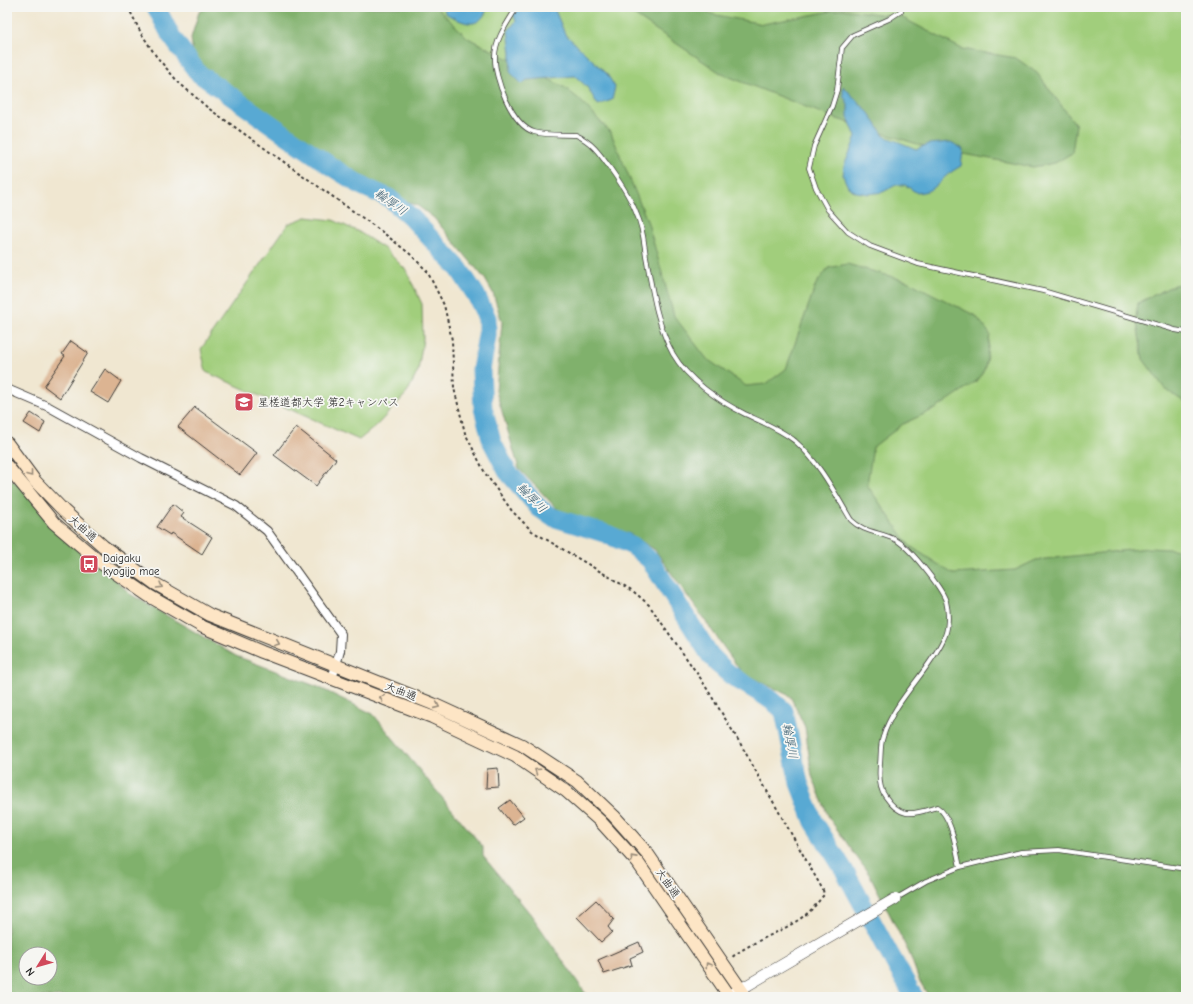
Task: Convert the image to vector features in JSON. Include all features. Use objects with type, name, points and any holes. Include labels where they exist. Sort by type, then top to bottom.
[{"type":"main road","name":"大曲通","points":[[7,443],[35,481],[64,511],[103,546],[154,583],[210,615],[433,704],[522,745],[577,781],[614,816],[647,853],[744,993]]},
{"type":"main road","name":"大曲通","points":[[7,466],[54,523],[101,563],[149,596],[203,627],[332,679],[432,717],[515,756],[566,792],[600,821],[638,863],[729,996]]},
{"type":"street","points":[[7,389],[49,407],[141,458],[236,506],[267,531],[341,634],[340,651],[332,679]]},
{"type":"street","points":[[729,996],[744,993],[850,925],[896,899]]},
{"type":"lane","points":[[517,7],[499,38],[495,56],[497,74],[513,113],[521,124],[535,132],[576,135],[582,137],[596,148],[616,176],[638,216],[654,301],[667,343],[674,356],[700,384],[717,396],[743,413],[782,432],[795,441],[811,457],[850,520],[858,527],[886,536],[905,546],[946,600],[948,626],[944,639],[934,656],[896,707],[883,738],[879,769],[882,792],[891,806],[901,813],[920,812],[937,807],[944,811],[949,822],[960,866]]},
{"type":"lane","points":[[902,7],[901,10],[889,19],[853,35],[842,48],[836,95],[814,146],[808,168],[816,188],[828,210],[848,232],[870,246],[918,264],[1043,291],[1186,332]]},
{"type":"lane","points":[[896,899],[926,881],[960,866],[1021,852],[1059,850],[1186,869]]},
{"type":"path","points":[[128,7],[141,33],[156,56],[178,82],[208,108],[381,231],[410,254],[427,271],[444,305],[452,340],[454,388],[465,433],[485,473],[512,512],[532,531],[633,591],[649,606],[701,679],[740,743],[824,890],[824,895],[811,910],[789,925],[742,949],[724,964]]},
{"type":"green space","points":[[208,7],[436,7],[468,38],[564,87],[580,100],[611,133],[648,223],[674,316],[707,359],[746,386],[766,384],[786,369],[816,284],[828,268],[847,264],[907,281],[976,316],[990,334],[985,368],[978,380],[937,408],[903,424],[873,447],[867,485],[910,546],[953,574],[1015,570],[1036,560],[1148,548],[1186,550],[1186,997],[929,997],[919,980],[910,955],[871,877],[829,818],[812,776],[805,727],[790,696],[742,673],[655,550],[630,534],[564,516],[519,469],[496,391],[502,322],[493,293],[485,279],[434,218],[418,206],[346,174],[296,137],[211,84],[194,63],[191,38],[199,12]]},
{"type":"green space","points":[[399,7],[1186,7],[1186,997]]},
{"type":"green space","points":[[622,7],[702,7],[711,14],[763,24],[842,9],[901,17],[962,49],[1016,58],[1037,73],[1076,125],[1072,153],[1055,163],[1033,167],[927,147],[834,118],[722,74]]},
{"type":"green space","points":[[306,217],[333,220],[359,232],[385,249],[406,270],[422,304],[423,339],[418,371],[407,393],[376,426],[359,440],[206,372],[201,349],[288,224]]},
{"type":"green space","points":[[1186,283],[1186,403],[1165,389],[1143,359],[1136,317],[1138,303],[1174,285]]},
{"type":"green space","points":[[7,478],[20,485],[130,594],[236,656],[318,687],[373,714],[483,847],[483,856],[532,916],[588,997],[7,997]]},
{"type":"water","points":[[444,7],[488,7],[480,20],[475,23],[470,23],[458,20],[445,13]]},
{"type":"water","points":[[514,7],[550,7],[555,10],[565,34],[607,74],[615,87],[612,100],[598,105],[587,87],[575,76],[527,80],[522,84],[510,72],[511,53],[508,31],[516,21],[512,11]]},
{"type":"water","points":[[843,86],[869,113],[884,136],[916,149],[929,144],[951,142],[963,149],[961,166],[948,174],[933,188],[917,193],[905,185],[896,185],[883,192],[869,194],[856,192],[848,187],[843,176],[844,166],[856,137],[848,117],[848,104],[843,95]]},
{"type":"building","points":[[71,341],[88,353],[60,398],[44,386],[65,356],[62,354]]},
{"type":"building","points":[[105,369],[121,381],[108,403],[90,392]]},
{"type":"building","points":[[195,407],[257,453],[240,475],[178,427]]},
{"type":"building","points":[[31,413],[45,422],[40,433],[24,423]]},
{"type":"building","points":[[296,427],[336,459],[316,486],[274,455]]},
{"type":"building","points":[[173,504],[184,513],[181,517],[212,537],[202,554],[171,533],[170,535],[157,527]]},
{"type":"building","points":[[498,768],[499,787],[486,788],[487,769]]},
{"type":"building","points":[[510,800],[524,817],[513,825],[499,808]]},
{"type":"building","points":[[596,900],[614,919],[608,927],[612,932],[601,942],[577,917]]},
{"type":"building","points":[[639,942],[643,952],[630,958],[632,965],[604,974],[598,960]]},
{"type":"waterway","name":"輪厚川","points":[[156,7],[171,36],[198,73],[332,167],[362,186],[389,198],[410,216],[459,269],[476,295],[487,318],[487,336],[481,370],[483,408],[492,442],[507,471],[539,508],[552,517],[607,534],[633,546],[650,560],[710,655],[731,676],[767,697],[784,711],[799,783],[814,822],[844,870],[914,997]]},
{"type":"place","name":"星槎道都大学 第2キャンパス","points":[[244,402]]},
{"type":"place","name":"Daigaku kyogijo mae","points":[[89,564]]}]
